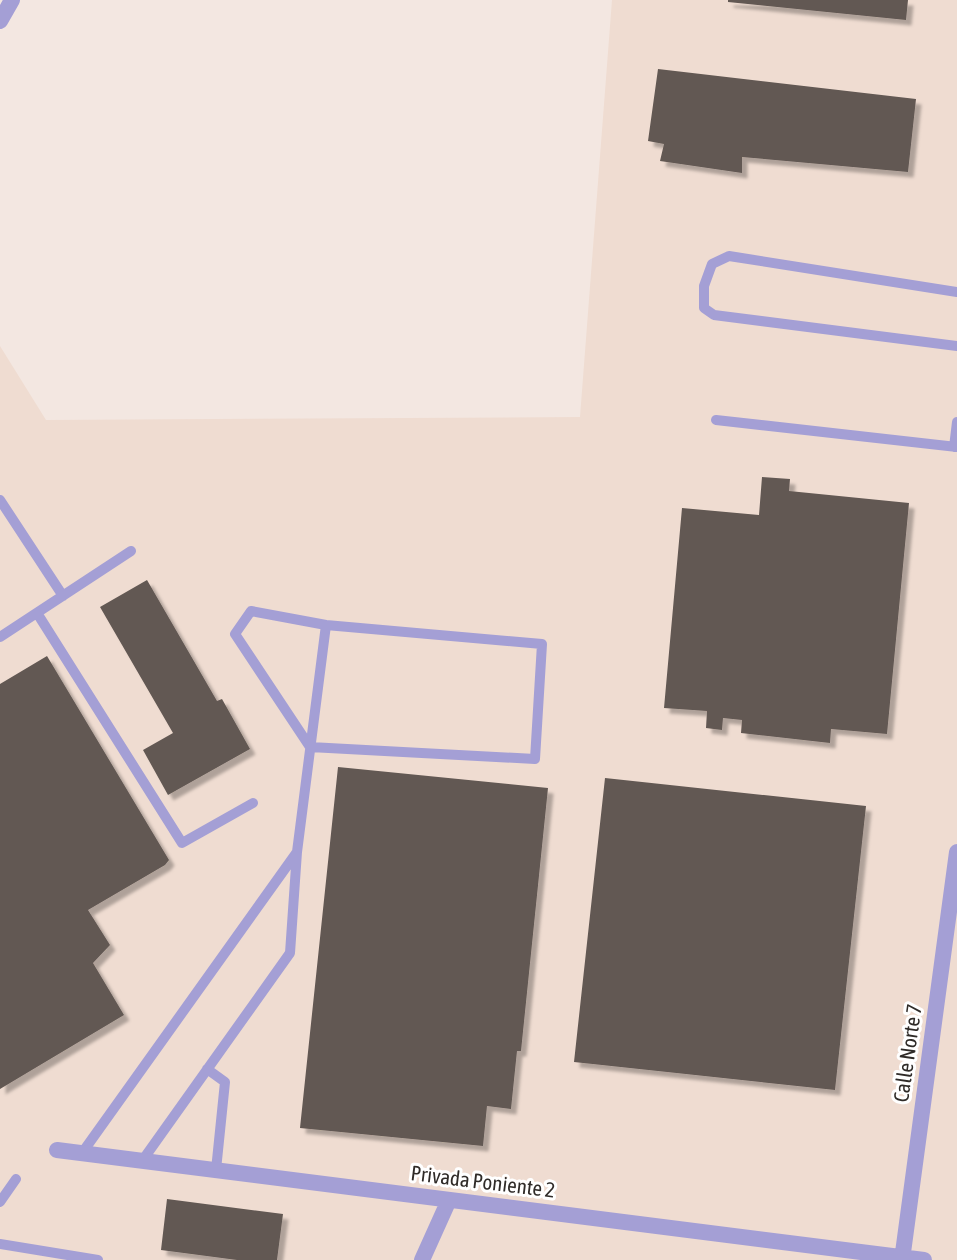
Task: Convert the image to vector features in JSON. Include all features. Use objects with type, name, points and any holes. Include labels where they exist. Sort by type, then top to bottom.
[{"type":"street","points":[[0,21],[12,0]]},
{"type":"street","name":"Calle Norte 7","points":[[903,1259],[957,852]]},
{"type":"street","name":"Privada Poniente 2","points":[[57,1150],[924,1260]]},
{"type":"street","points":[[422,1260],[449,1200]]},
{"type":"lane","points":[[957,291],[729,256],[712,264],[704,286],[704,308],[714,315],[957,346]]},
{"type":"lane","points":[[717,420],[956,447],[957,422]]},
{"type":"lane","points":[[0,500],[63,596]]},
{"type":"lane","points":[[0,637],[130,551]]},
{"type":"lane","points":[[251,611],[326,625],[542,644],[535,759],[310,747],[235,634],[251,611]]},
{"type":"lane","points":[[37,613],[182,843],[253,803]]},
{"type":"lane","points":[[142,1161],[290,953],[297,852],[326,625]]},
{"type":"lane","points":[[82,1153],[297,852]]},
{"type":"lane","points":[[207,1069],[225,1082],[216,1170]]},
{"type":"lane","points":[[0,1202],[16,1179]]},
{"type":"lane","points":[[0,1244],[98,1260]]},
{"type":"shaded area","points":[[612,0],[957,0],[957,1260],[0,1260],[0,346],[46,420],[580,417]]},
{"type":"building","points":[[728,0],[908,0],[906,20],[728,2]]},
{"type":"building","points":[[658,69],[916,99],[908,172],[742,157],[742,173],[660,161],[664,144],[648,141]]},
{"type":"building","points":[[762,477],[790,479],[789,491],[909,503],[887,734],[831,729],[830,743],[741,733],[742,720],[723,718],[722,730],[706,728],[707,711],[664,708],[682,508],[759,515]]},
{"type":"building","points":[[147,580],[217,701],[222,699],[250,749],[168,795],[143,750],[173,733],[100,607]]},
{"type":"building","points":[[47,656],[169,860],[165,865],[88,910],[110,945],[93,963],[124,1015],[0,1089],[0,684]]},
{"type":"building","points":[[338,767],[548,788],[521,1051],[517,1051],[511,1109],[487,1106],[483,1146],[300,1128]]},
{"type":"building","points":[[605,778],[866,806],[835,1090],[574,1062]]},
{"type":"building","points":[[167,1199],[283,1214],[277,1260],[237,1260],[161,1250]]}]
